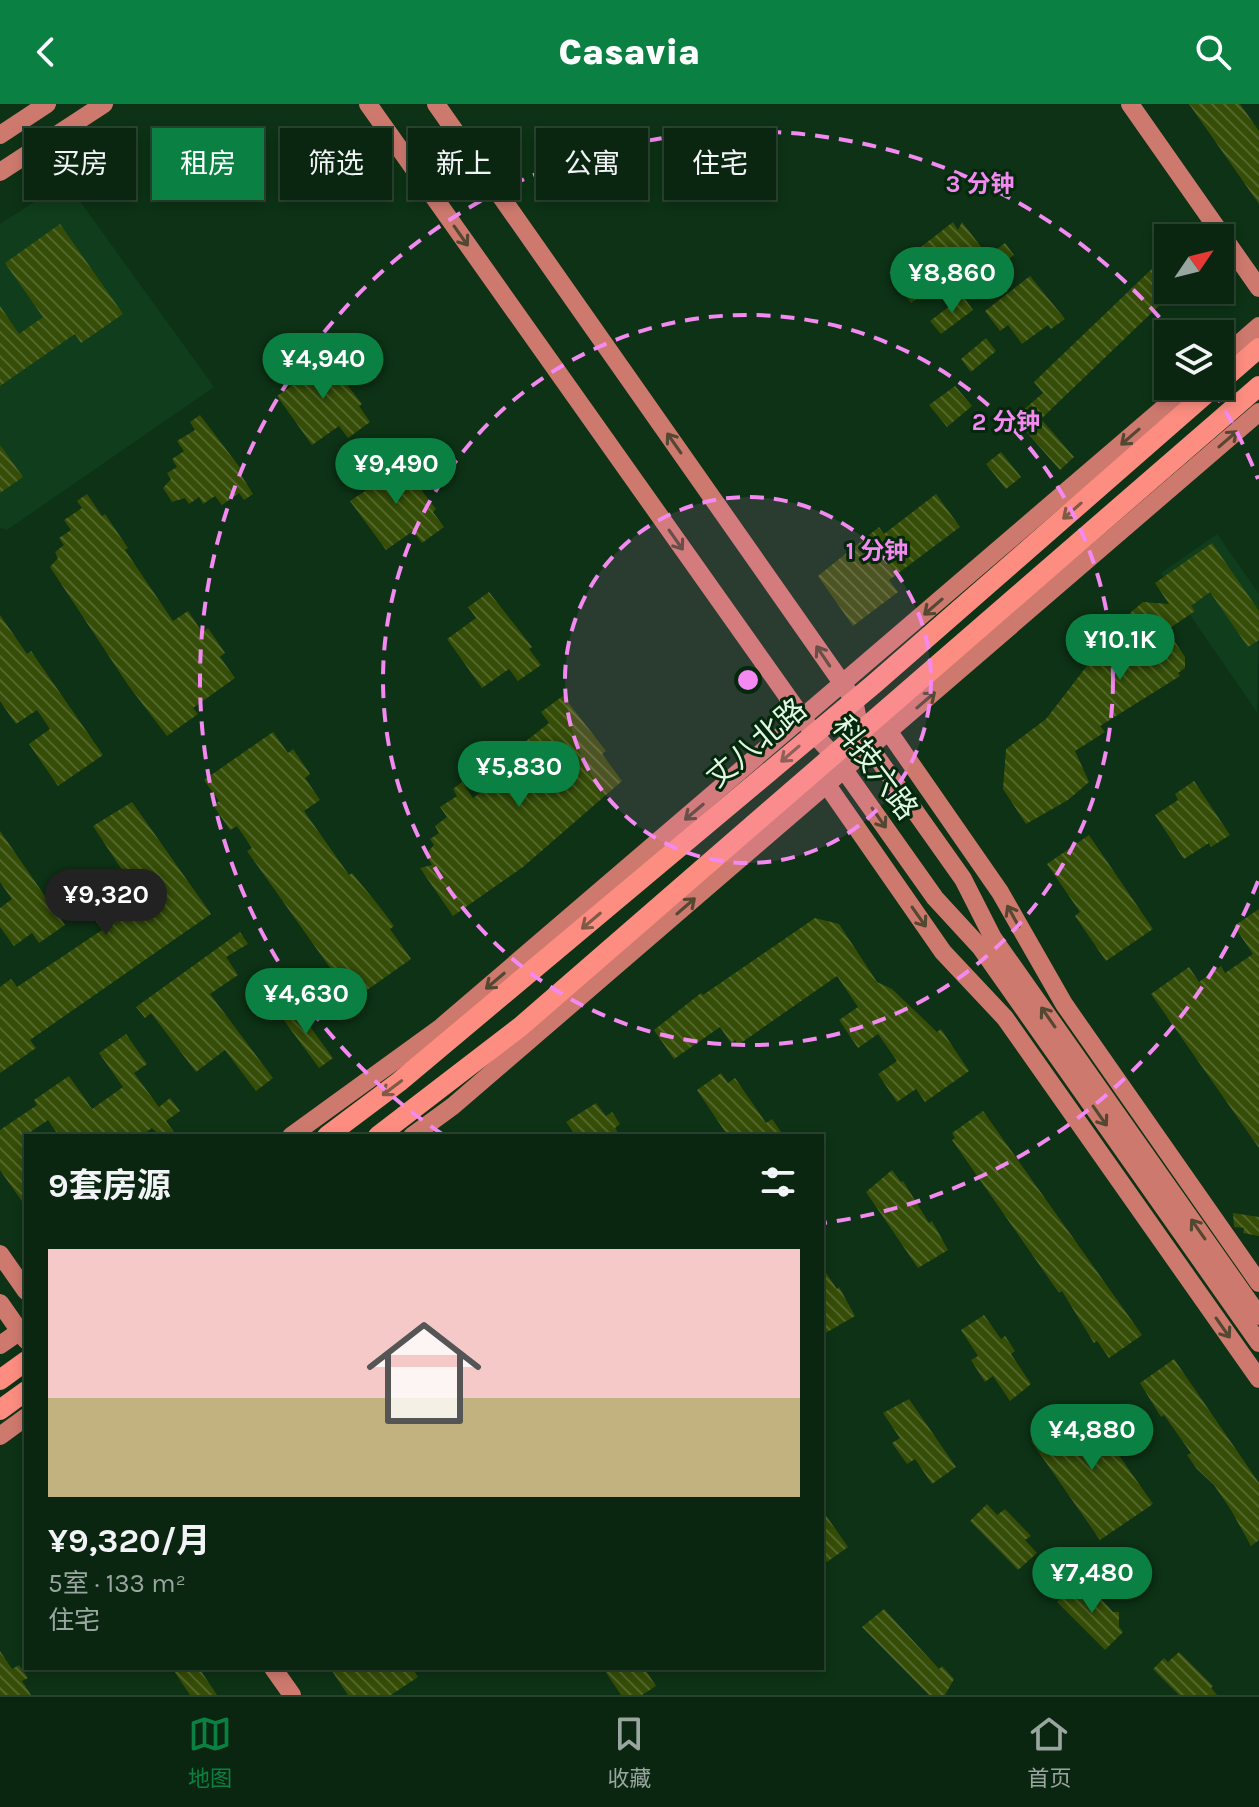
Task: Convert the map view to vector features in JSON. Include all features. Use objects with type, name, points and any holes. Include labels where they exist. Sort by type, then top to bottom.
[{"type":"main road","points":[[0,135],[47,104]]},
{"type":"main road","points":[[0,172],[104,104]]},
{"type":"main road","name":"科技六路","points":[[368,104],[809,726],[840,764],[935,898],[981,948],[1224,1279],[1259,1316]]},
{"type":"main road","name":"科技六路","points":[[436,104],[848,693],[866,742],[963,879],[993,938],[1224,1279],[1259,1343]]},
{"type":"main road","points":[[1130,104],[1259,288]]},
{"type":"main road","points":[[1234,348],[1259,326]]},
{"type":"main road","points":[[1234,370],[1259,348]]},
{"type":"main road","name":"丈八北路","points":[[381,1134],[520,1027],[866,742],[1259,386]]},
{"type":"main road","points":[[848,693],[1173,400]]},
{"type":"main road","name":"丈八北路","points":[[330,1134],[399,1082],[809,726],[1198,400]]},
{"type":"main road","points":[[866,742],[889,732],[1259,412]]},
{"type":"main road","points":[[294,1134],[440,1028],[809,726]]},
{"type":"main road","points":[[889,732],[1000,892],[1064,1004],[1252,1259],[1259,1283]]},
{"type":"main road","points":[[415,1134],[453,1106],[827,785],[840,764]]},
{"type":"main road","points":[[827,785],[943,952],[1005,1018],[1259,1379]]},
{"type":"main road","points":[[0,1254],[24,1288]]},
{"type":"main road","points":[[1200,1296],[1252,1259]]},
{"type":"main road","points":[[0,1303],[24,1333],[0,1345]]},
{"type":"main road","points":[[0,1380],[24,1362]]},
{"type":"main road","points":[[0,1410],[24,1392]]},
{"type":"main road","points":[[0,1436],[24,1418]]},
{"type":"main road","points":[[274,1670],[292,1695]]},
{"type":"shaded area","points":[[38,200],[79,200],[214,387],[7,530],[0,528],[0,224]]},
{"type":"shaded area","points":[[1217,534],[1259,594],[1257,712],[1161,573]]},
{"type":"building","points":[[1189,104],[1240,104],[1259,131],[1259,204]]},
{"type":"building","points":[[953,222],[958,230],[962,222],[988,256],[1005,243],[1014,255],[986,276],[971,256],[911,303],[889,272]]},
{"type":"building","points":[[60,224],[123,314],[81,343],[75,334],[0,386],[0,306],[19,334],[43,317],[5,263]]},
{"type":"building","points":[[1154,267],[1154,304],[1161,304],[1041,419],[1074,457],[1060,470],[1014,418],[1043,393],[1034,382]]},
{"type":"building","points":[[1030,276],[1065,319],[1051,329],[1048,325],[1022,344],[1008,325],[1000,331],[985,311]]},
{"type":"building","points":[[963,296],[973,310],[941,334],[930,321]]},
{"type":"building","points":[[986,338],[996,351],[971,372],[961,359]]},
{"type":"building","points":[[319,349],[362,404],[359,406],[370,422],[348,438],[339,426],[312,445],[277,396],[306,376],[298,364]]},
{"type":"building","points":[[955,386],[972,406],[947,427],[929,405]]},
{"type":"building","points":[[200,415],[241,469],[238,470],[253,494],[244,500],[239,493],[222,505],[215,496],[203,504],[199,497],[189,504],[185,498],[172,502],[163,488],[171,479],[167,473],[177,467],[172,459],[184,451],[177,441],[195,430],[190,422]]},
{"type":"building","points":[[0,445],[23,477],[0,493]]},
{"type":"building","points":[[1001,452],[1021,477],[1006,489],[986,464]]},
{"type":"building","points":[[393,454],[436,509],[433,512],[444,527],[422,543],[413,531],[386,550],[350,501],[380,481],[371,470]]},
{"type":"building","points":[[87,494],[102,516],[105,514],[128,548],[125,550],[173,621],[188,611],[202,632],[208,628],[225,653],[220,657],[235,678],[193,708],[198,714],[167,736],[128,685],[50,567],[58,558],[55,552],[64,545],[59,538],[71,530],[64,520],[82,508],[77,501]]},
{"type":"building","points":[[936,494],[960,527],[889,580],[898,592],[853,626],[818,576],[879,527],[884,534]]},
{"type":"building","points":[[1212,543],[1259,611],[1259,640],[1248,647],[1210,592],[1191,606],[1195,611],[1167,630],[1185,657],[1185,668],[1178,673],[1180,676],[1100,726],[1105,732],[1075,751],[1089,782],[1068,800],[1026,824],[1003,789],[1006,749],[1046,719],[1123,619],[1143,602],[1169,604],[1155,583]]},
{"type":"building","points":[[489,592],[532,647],[529,649],[541,665],[518,681],[509,669],[482,688],[447,639],[476,618],[468,607]]},
{"type":"building","points":[[0,615],[27,654],[31,651],[103,755],[58,786],[29,744],[50,729],[37,710],[16,724],[0,701]]},
{"type":"building","points":[[563,696],[606,751],[602,754],[622,781],[523,867],[453,916],[420,868],[432,865],[426,854],[434,845],[430,839],[439,833],[435,826],[447,817],[440,807],[457,796],[453,789],[462,782],[473,798],[503,775],[507,756],[549,723],[541,712]]},
{"type":"building","points":[[273,732],[288,753],[293,749],[310,774],[305,778],[320,800],[304,811],[349,875],[352,873],[394,926],[390,929],[411,959],[353,1000],[247,851],[252,848],[237,826],[230,830],[213,805],[219,801],[204,780]]},
{"type":"building","points":[[1194,781],[1230,835],[1211,847],[1209,843],[1184,859],[1155,815],[1178,800],[1175,794]]},
{"type":"building","points":[[132,802],[211,914],[30,1040],[36,1048],[0,1073],[0,987],[11,979],[17,987],[102,930],[95,920],[136,891],[93,826]]},
{"type":"building","points":[[0,831],[65,925],[39,943],[32,933],[14,946],[0,927],[0,908],[12,899],[0,882]]},
{"type":"building","points":[[1089,835],[1153,929],[1106,961],[1075,916],[1080,912],[1047,864]]},
{"type":"building","points":[[1259,909],[1259,1148],[1151,994],[1189,967],[1199,982],[1221,966],[1225,973],[1253,954],[1234,926]]},
{"type":"building","points":[[815,918],[839,924],[877,982],[892,989],[937,1032],[941,1029],[969,1071],[925,1102],[916,1089],[897,1102],[878,1074],[897,1061],[878,1034],[858,1048],[839,1020],[858,1007],[837,976],[738,1045],[735,1040],[731,1043],[720,1027],[674,1059],[654,1030],[701,993],[703,995]]},
{"type":"building","points":[[240,932],[248,944],[226,957],[238,975],[210,994],[273,1078],[256,1091],[225,1050],[196,1072],[151,1013],[145,1018],[136,1007]]},
{"type":"building","points":[[294,1005],[333,1058],[319,1068],[280,1015]]},
{"type":"building","points":[[126,1034],[147,1064],[134,1073],[159,1107],[170,1098],[180,1111],[166,1121],[176,1134],[158,1134],[152,1128],[144,1134],[58,1134],[48,1120],[24,1134],[24,1204],[0,1170],[0,1130],[37,1105],[34,1100],[69,1076],[92,1109],[123,1087],[99,1053]]},
{"type":"building","points":[[721,1073],[728,1083],[735,1078],[766,1123],[772,1119],[783,1134],[727,1134],[697,1090]]},
{"type":"building","points":[[596,1103],[606,1116],[612,1112],[620,1124],[615,1128],[619,1134],[575,1134],[566,1122]]},
{"type":"building","points":[[983,1111],[1142,1335],[1109,1358],[1097,1341],[1094,1343],[1062,1291],[1059,1293],[952,1140],[955,1138],[952,1133]]},
{"type":"building","points":[[892,1170],[903,1181],[929,1223],[932,1221],[948,1250],[918,1268],[866,1192]]},
{"type":"building","points":[[1233,1213],[1259,1217],[1259,1236],[1243,1233],[1244,1228],[1234,1227]]},
{"type":"building","points":[[824,1270],[837,1289],[839,1287],[855,1316],[824,1334]]},
{"type":"building","points":[[984,1315],[1001,1339],[1005,1336],[1015,1351],[1011,1354],[1031,1384],[1010,1401],[993,1376],[985,1382],[971,1360],[978,1356],[961,1330]]},
{"type":"building","points":[[1174,1359],[1259,1483],[1259,1540],[1251,1546],[1214,1485],[1197,1469],[1187,1455],[1191,1453],[1164,1415],[1161,1417],[1140,1383]]},
{"type":"building","points":[[909,1399],[956,1467],[932,1484],[915,1459],[907,1464],[892,1443],[900,1438],[883,1413]]},
{"type":"building","points":[[1083,1404],[1153,1504],[1100,1540],[1031,1441]]},
{"type":"building","points":[[987,1504],[997,1515],[1005,1509],[1031,1536],[1025,1540],[1037,1553],[1018,1570],[970,1521]]},
{"type":"building","points":[[824,1513],[848,1547],[827,1562],[824,1558]]},
{"type":"building","points":[[1074,1584],[1084,1595],[1092,1589],[1113,1612],[1119,1612],[1119,1627],[1123,1632],[1105,1650],[1057,1602]]},
{"type":"building","points":[[884,1609],[939,1669],[942,1666],[954,1679],[945,1695],[929,1695],[862,1627]]},
{"type":"building","points":[[0,1651],[12,1669],[19,1665],[28,1678],[22,1681],[31,1695],[0,1695]]},
{"type":"building","points":[[1179,1652],[1213,1686],[1211,1688],[1217,1695],[1179,1695],[1153,1669],[1164,1658],[1168,1662]]},
{"type":"building","points":[[173,1670],[200,1670],[217,1695],[190,1695]]},
{"type":"building","points":[[331,1670],[413,1670],[418,1677],[391,1695],[348,1695]]},
{"type":"building","points":[[604,1670],[645,1670],[656,1686],[642,1695],[621,1695]]}]
